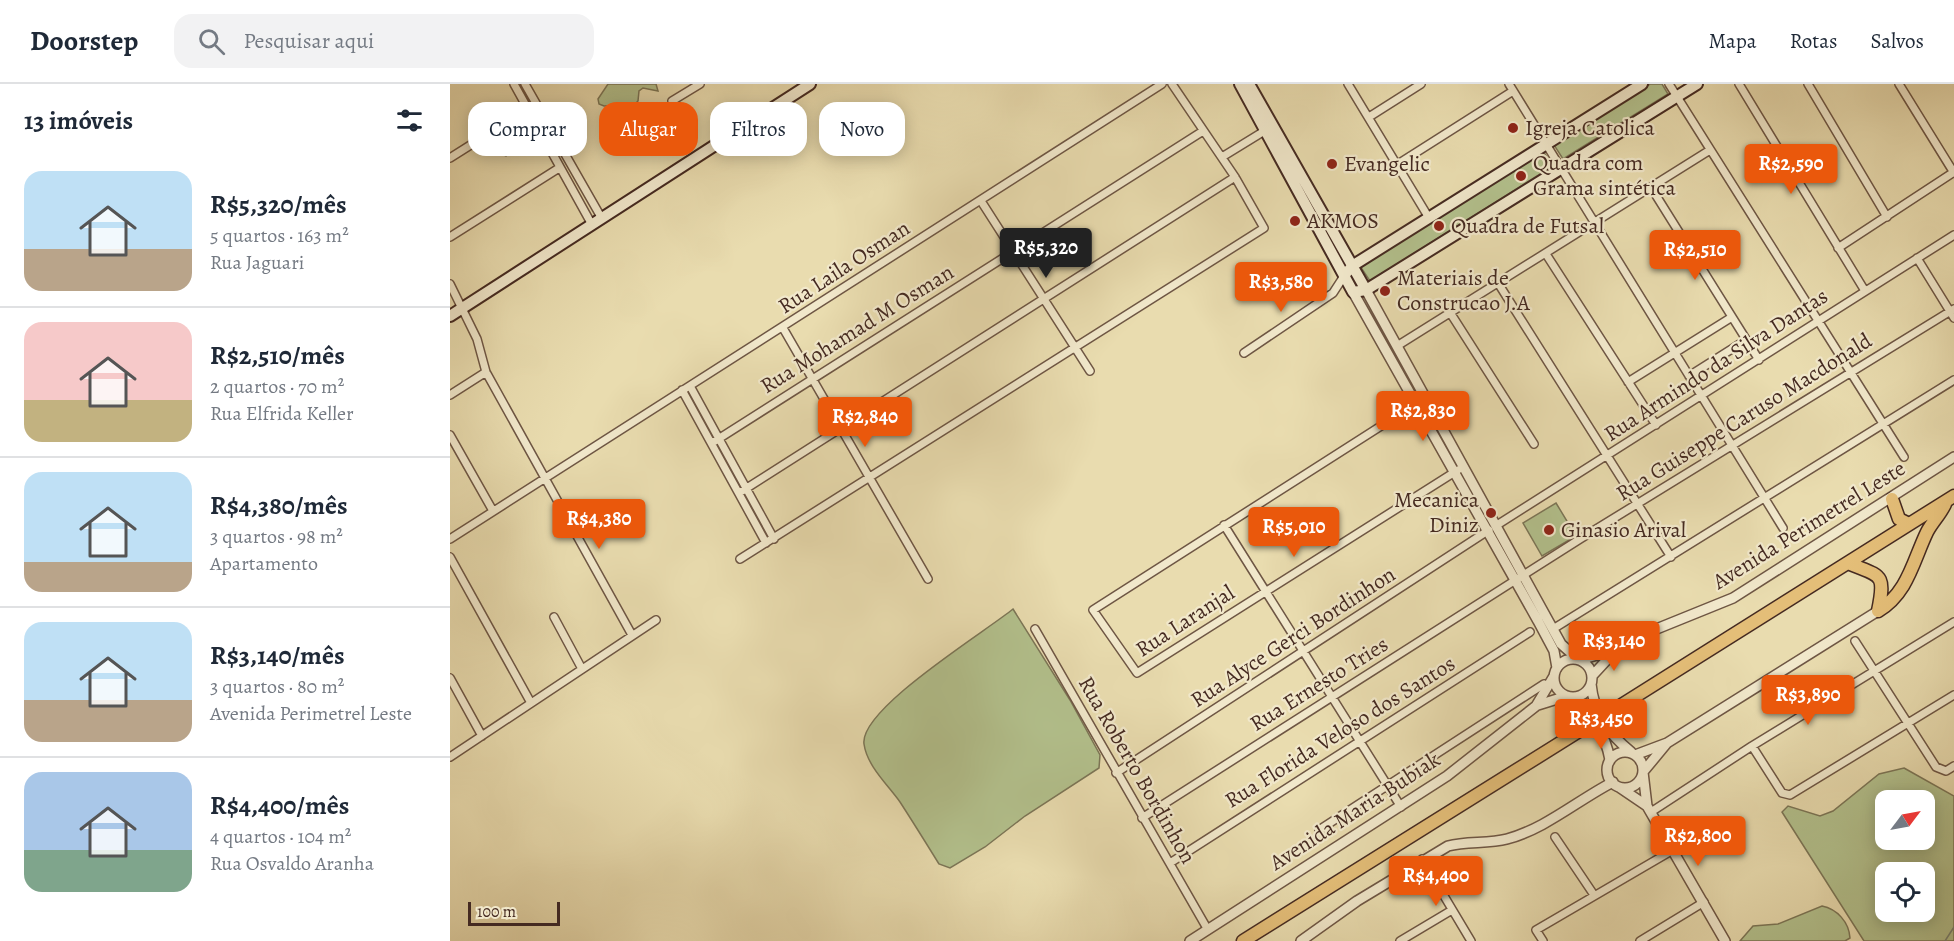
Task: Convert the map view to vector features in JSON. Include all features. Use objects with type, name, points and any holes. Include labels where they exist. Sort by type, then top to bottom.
[{"type":"highway","points":[[1892,499],[1899,519],[1909,524]]},
{"type":"highway","points":[[1243,941],[1950,499]]},
{"type":"highway","points":[[1878,611],[1889,603],[1904,585],[1928,531],[1950,499]]},
{"type":"highway","points":[[1848,563],[1871,571],[1880,580],[1883,591],[1878,611]]},
{"type":"main road","points":[[450,316],[810,84]]},
{"type":"main road","points":[[1240,84],[1353,292],[1366,290],[1697,84]]},
{"type":"main road","points":[[1249,84],[1366,290]]},
{"type":"main road","points":[[1344,276],[1352,266],[1642,84]]},
{"type":"street","points":[[514,84],[524,102]]},
{"type":"street","points":[[525,84],[535,102]]},
{"type":"street","points":[[672,101],[700,84]]},
{"type":"street","name":"Rua Laila Osman","points":[[450,539],[1162,84]]},
{"type":"street","points":[[740,559],[1261,231],[1264,224],[1172,84]]},
{"type":"street","points":[[1348,84],[1429,218]]},
{"type":"street","points":[[1369,117],[1421,84]]},
{"type":"street","points":[[1509,84],[1783,528]]},
{"type":"street","points":[[1669,84],[1904,457]]},
{"type":"street","points":[[1739,84],[1865,291]]},
{"type":"street","points":[[1808,84],[1887,217]]},
{"type":"street","points":[[1838,248],[1954,172],[1899,84]]},
{"type":"street","points":[[1398,164],[1514,91]]},
{"type":"street","points":[[1222,157],[1266,130]]},
{"type":"street","name":"Rua Mohamad M Osman","points":[[712,443],[1203,131]]},
{"type":"street","points":[[450,158],[468,147]]},
{"type":"street","points":[[1397,346],[1652,189],[1710,150]]},
{"type":"street","points":[[553,156],[591,223]]},
{"type":"street","points":[[566,156],[601,217]]},
{"type":"street","points":[[450,237],[559,168]]},
{"type":"street","points":[[743,492],[1235,177]]},
{"type":"street","points":[[1652,189],[1759,360]]},
{"type":"street","points":[[981,201],[1090,372]]},
{"type":"street","name":"Rua Armindo da Silva Dantas","points":[[1493,528],[1954,235]]},
{"type":"street","points":[[1546,255],[1656,425]]},
{"type":"street","points":[[1917,258],[1953,313]]},
{"type":"street","points":[[1244,353],[1333,293],[1344,276]]},
{"type":"street","points":[[1498,283],[1671,557]]},
{"type":"street","points":[[450,285],[477,339],[486,372],[632,636]]},
{"type":"street","points":[[1366,290],[1465,465],[1515,581],[1554,651],[1557,688],[1597,723],[1608,747],[1610,760],[1608,771],[1616,784],[1649,809]]},
{"type":"street","points":[[1333,293],[1353,292],[1455,471],[1524,575],[1566,650],[1589,668],[1597,713],[1613,737],[1642,764],[1649,809],[1725,941]]},
{"type":"street","name":"Rua Guiseppe Caruso Macdonald","points":[[1515,581],[1850,373],[1953,313]]},
{"type":"street","points":[[1451,314],[1534,444]]},
{"type":"street","points":[[1628,382],[1732,316]]},
{"type":"street","points":[[783,328],[928,579]]},
{"type":"street","name":"Rua Armindo da Silva Dantas","points":[[1689,376],[1746,340]]},
{"type":"street","points":[[450,396],[486,372]]},
{"type":"street","points":[[1553,628],[1954,380]]},
{"type":"street","points":[[690,386],[720,439],[766,543]]},
{"type":"street","points":[[682,390],[712,443],[774,538]]},
{"type":"street","points":[[1401,807],[1224,525],[1416,403]]},
{"type":"street","points":[[450,435],[494,511]]},
{"type":"street","name":"Avenida Perimetrel Leste","points":[[1580,660],[1616,650],[1649,632],[1733,598],[1892,499],[1954,457]]},
{"type":"street","name":"Rua Laranjal","points":[[1224,525],[1094,610],[1137,673],[1465,465]]},
{"type":"street","name":"Rua Alyce Gerci Bordinhon","points":[[1116,773],[1493,528]]},
{"type":"street","points":[[450,557],[531,703]]},
{"type":"street","name":"Rua Ernesto Tries","points":[[1142,818],[1515,581]]},
{"type":"street","points":[[1610,760],[1620,753],[1633,754],[1667,743],[1878,611]]},
{"type":"street","points":[[554,617],[582,669]]},
{"type":"street","points":[[450,757],[656,620]]},
{"type":"street","points":[[1649,809],[1954,622]]},
{"type":"street","name":"Rua Roberto Bordinhon","points":[[1035,629],[1208,930]]},
{"type":"street","name":"Rua Florida Veloso dos Santos","points":[[1170,863],[1359,739],[1530,632]]},
{"type":"street","points":[[1855,641],[1936,767],[1946,771],[1954,766]]},
{"type":"street","name":"Avenida Perimetrel Leste","points":[[1592,680],[1616,650]]},
{"type":"street","points":[[1556,672],[1567,660],[1580,660]]},
{"type":"street","name":"Avenida Maria Bubiak","points":[[1190,941],[1447,776],[1536,706],[1544,697],[1556,672]]},
{"type":"street","points":[[450,678],[482,736]]},
{"type":"street","points":[[1569,697],[1583,694],[1592,680]]},
{"type":"street","points":[[1319,830],[1544,684]]},
{"type":"street","points":[[1752,746],[1782,793],[1790,795],[1954,694]]},
{"type":"street","name":"Avenida Maria Bubiak","points":[[1536,706],[1569,697]]},
{"type":"street","points":[[1301,941],[1422,859],[1448,846],[1464,842],[1505,839],[1531,831],[1616,784],[1635,785],[1667,743]]},
{"type":"street","points":[[1555,837],[1593,895]]},
{"type":"street","points":[[1542,941],[1536,930],[1672,850]]},
{"type":"street","points":[[1422,859],[1471,941]]},
{"type":"street","points":[[1640,941],[1704,902]]},
{"type":"street","points":[[1400,941],[1452,910]]},
{"type":"green space","points":[[608,84],[656,84],[658,91],[643,88],[639,91],[637,102],[599,102],[599,104],[598,99]]},
{"type":"green space","points":[[1650,84],[1662,84],[1668,94],[1563,159],[1554,145]]},
{"type":"green space","points":[[1543,151],[1553,166],[1370,281],[1360,266]]},
{"type":"green space","name":"Ginasio Arival","points":[[1556,503],[1576,536],[1542,556],[1523,523]]},
{"type":"green space","points":[[1013,609],[1070,700],[1100,755],[1099,768],[1025,816],[985,847],[950,868],[939,864],[900,802],[869,760],[864,744],[868,729],[881,711],[926,672]]},
{"type":"green space","points":[[1904,768],[1954,796],[1954,941],[1864,941],[1782,812],[1788,806],[1820,816],[1833,811],[1879,774]]},
{"type":"green space","points":[[1822,906],[1833,910],[1841,917],[1850,938],[1845,941],[1740,941],[1753,926],[1778,924]]},
{"type":"waterway","points":[[1945,941],[1954,927]]},
{"type":"place","name":"Igreja Catolica","points":[[1513,128]]},
{"type":"place","name":"Evangelic","points":[[1332,164]]},
{"type":"place","name":"Quadra com Grama sintética","points":[[1521,176]]},
{"type":"place","name":"AKMOS","points":[[1295,221]]},
{"type":"place","name":"Quadra de Futsal","points":[[1439,226]]},
{"type":"place","name":"Materiais de Construcao J.A","points":[[1385,291]]},
{"type":"place","name":"Mecanica Diniz","points":[[1491,513]]},
{"type":"place","name":"Ginasio Arival","points":[[1549,530]]}]
